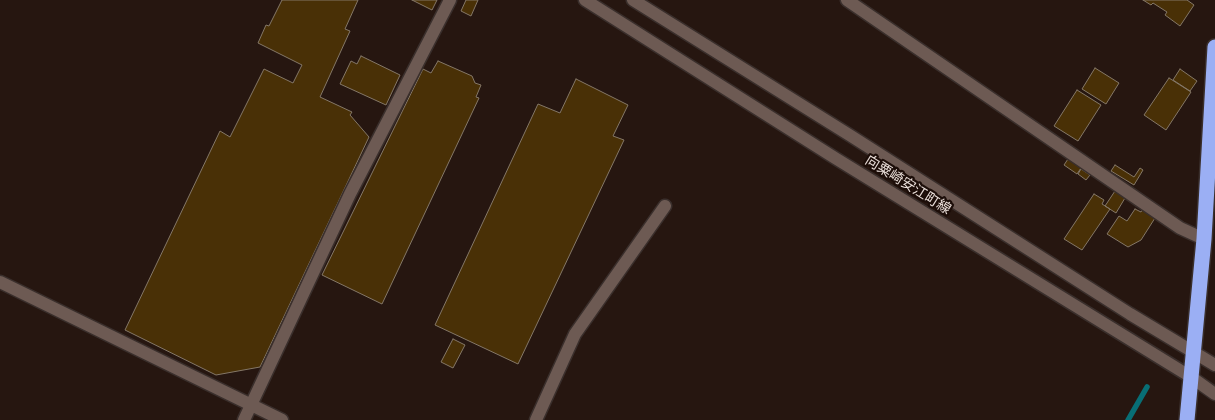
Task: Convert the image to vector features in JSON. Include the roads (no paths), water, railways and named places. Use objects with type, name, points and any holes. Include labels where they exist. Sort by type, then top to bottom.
[{"type":"highway","points":[[1187,420],[1204,239],[1215,47]]},
{"type":"street","points":[[244,420],[350,194],[450,0]]},
{"type":"street","name":"向粟崎安江町線","points":[[585,0],[843,163],[1191,377],[1215,394]]},
{"type":"street","name":"向粟崎安江町線","points":[[633,0],[843,130],[1130,314],[1215,365]]},
{"type":"street","points":[[847,0],[1180,228],[1204,239]]},
{"type":"street","points":[[536,420],[575,334],[665,206]]},
{"type":"street","points":[[0,282],[282,420]]},
{"type":"waterway","points":[[1128,420],[1147,387]]}]
